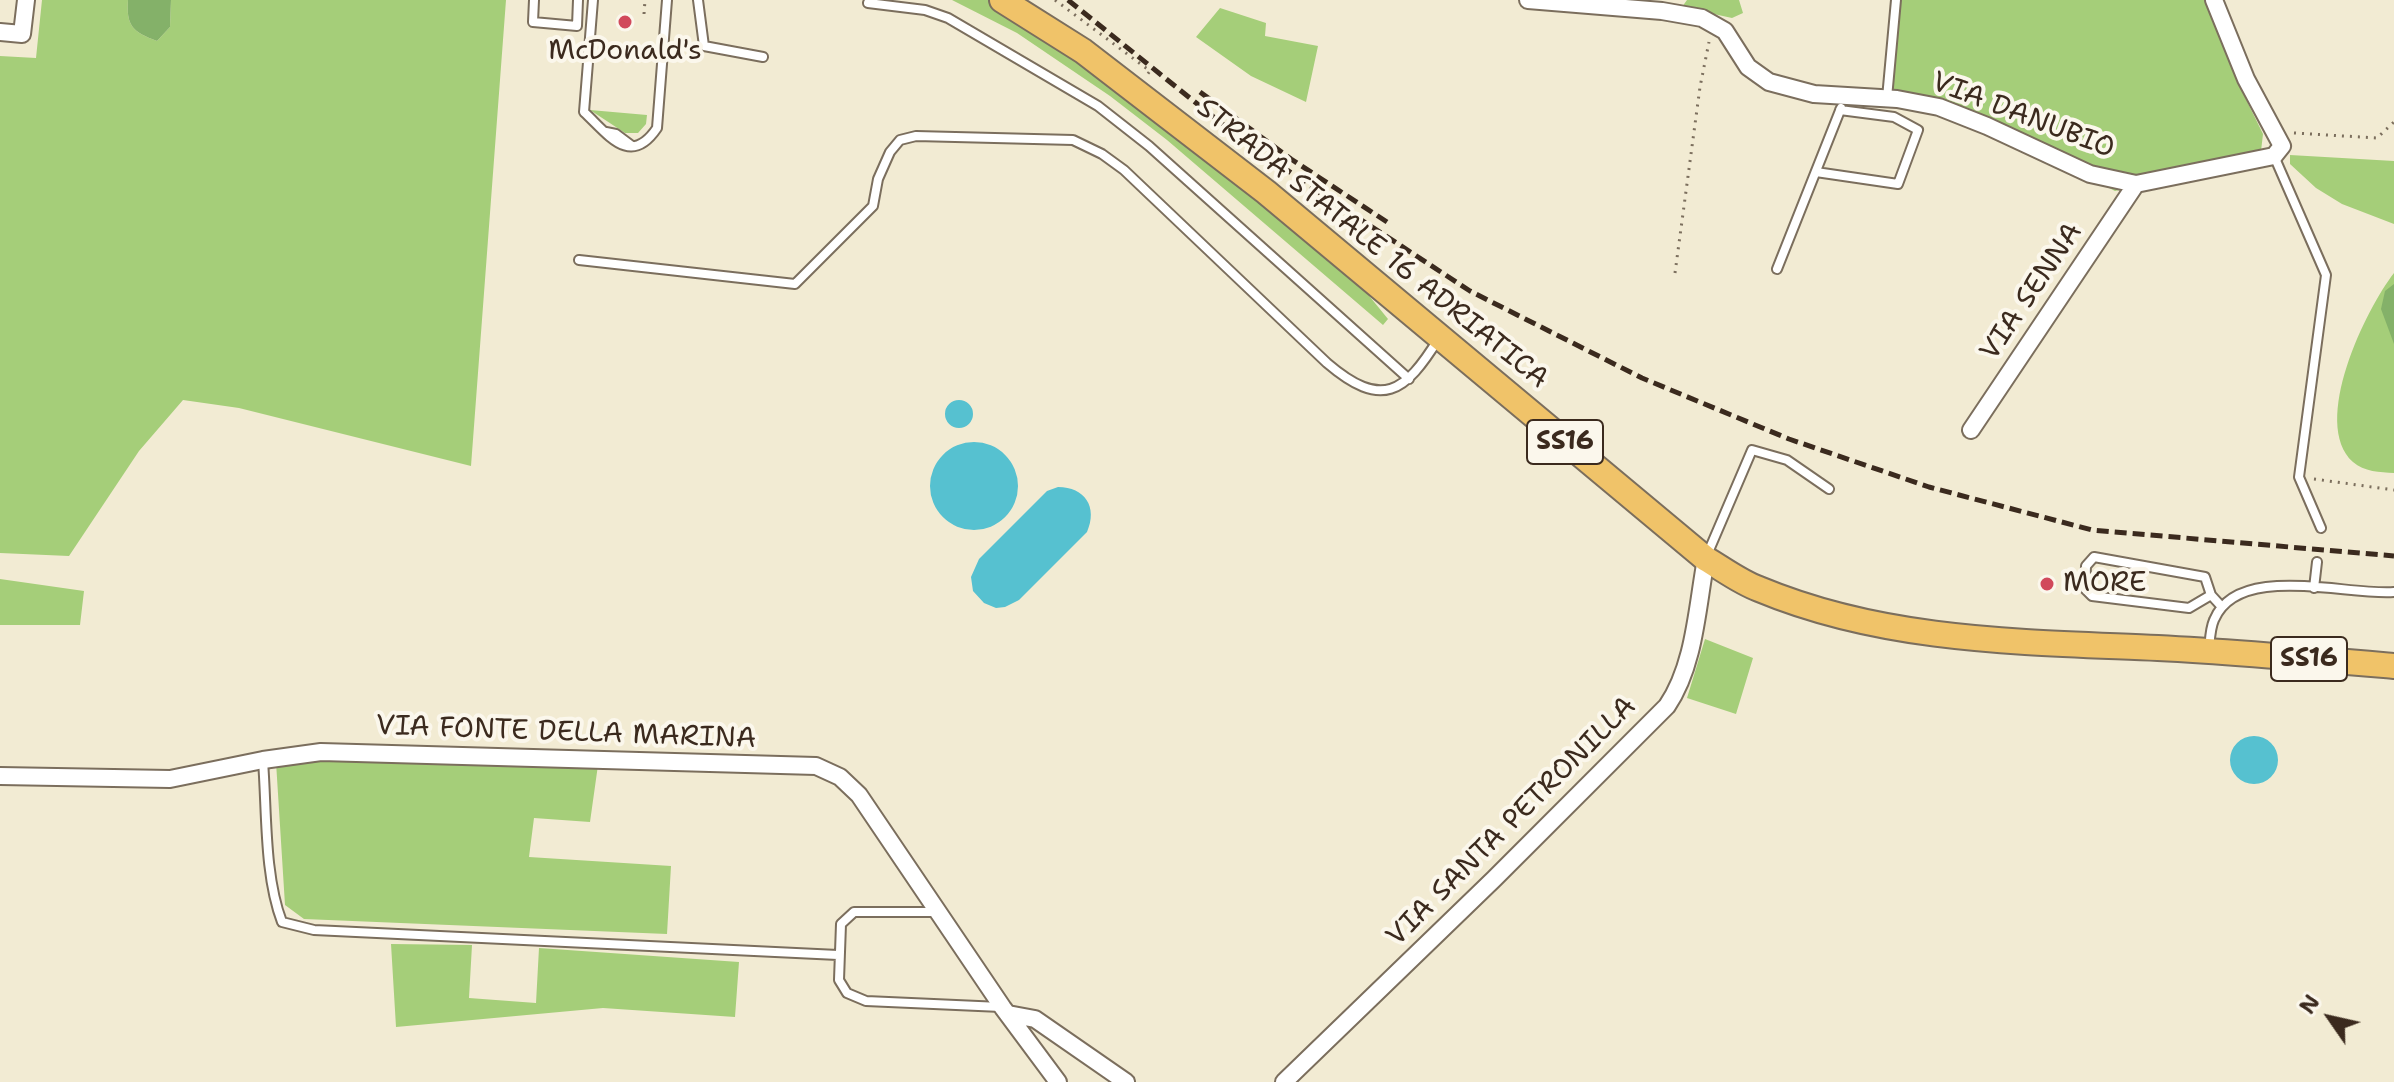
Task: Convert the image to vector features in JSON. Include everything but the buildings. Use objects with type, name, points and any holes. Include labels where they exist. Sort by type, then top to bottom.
[{"type":"main road","name":"STRADA STATALE 16 ADRIATICA","points":[[1002,0],[1061,35],[1266,192],[1706,559],[1755,588],[1815,610],[1872,624],[1944,636],[2394,666]]},
{"type":"street","points":[[0,32],[22,34],[26,0]]},
{"type":"street","points":[[1528,0],[1662,11],[1713,23]]},
{"type":"street","points":[[2214,0],[2246,79],[2281,145]]},
{"type":"street","name":"VIA DANUBIO","points":[[1713,23],[1725,31],[1742,59],[1758,77],[1843,103],[1887,98],[1939,107],[2090,174],[2136,184],[2281,145]]},
{"type":"street","name":"VIA SENNA","points":[[1971,430],[2136,184]]},
{"type":"street","name":"VIA SANTA PETRONILLA","points":[[1284,1082],[1667,706],[1679,688],[1686,665],[1706,559]]},
{"type":"street","name":"VIA FONTE DELLA MARINA","points":[[0,776],[170,779],[321,752],[816,766],[840,777],[859,795],[1058,1082]]},
{"type":"street","points":[[1006,1011],[1035,1019],[1126,1082]]},
{"type":"lane","points":[[534,0],[533,22],[577,26],[578,0]]},
{"type":"lane","points":[[593,0],[584,112],[620,144],[632,146],[647,143],[657,128],[667,0]]},
{"type":"lane","points":[[698,0],[704,46],[763,57]]},
{"type":"lane","points":[[1887,98],[1896,0]]},
{"type":"lane","points":[[868,3],[925,10],[948,18],[1098,106],[1149,146],[1409,379]]},
{"type":"lane","points":[[1777,269],[1843,103],[1894,117],[1918,130],[1898,184],[1816,172]]},
{"type":"lane","points":[[579,260],[795,284],[873,206],[878,179],[890,152],[900,140],[916,136],[1073,140],[1102,154],[1124,170],[1327,363],[1352,383],[1371,390],[1400,386],[1424,363],[1440,337]]},
{"type":"lane","points":[[2281,145],[2326,275],[2299,477],[2321,528]]},
{"type":"lane","points":[[1706,559],[1712,538],[1752,450],[1787,460],[1829,489]]},
{"type":"lane","points":[[2211,595],[2189,608],[2092,596],[2085,589],[2086,566],[2094,557],[2205,577],[2211,595],[2222,607]]},
{"type":"lane","points":[[2314,588],[2317,562]]},
{"type":"lane","points":[[2217,652],[2214,620],[2222,607],[2241,592],[2273,585],[2394,592]]},
{"type":"lane","points":[[263,760],[272,881],[275,904],[282,922],[314,930],[838,955]]},
{"type":"lane","points":[[940,911],[854,912],[841,924],[838,955],[839,980],[847,993],[866,1001],[1006,1011]]},
{"type":"path","points":[[644,14],[645,0]]},
{"type":"path","points":[[1675,273],[1700,87],[1713,23]]},
{"type":"path","points":[[2281,145],[2377,138],[2394,122]]},
{"type":"path","points":[[2299,477],[2394,490]]},
{"type":"green space","points":[[42,0],[128,0],[128,16],[133,27],[157,41],[170,27],[171,0],[506,0],[471,466],[239,408],[183,400],[139,451],[69,556],[0,553],[0,56],[36,58]]},
{"type":"green space","points":[[128,0],[171,0],[170,27],[157,41],[133,27],[128,16]]},
{"type":"green space","points":[[952,0],[990,0],[1050,36],[1184,141],[1366,292],[1388,319],[1383,325],[1167,140],[1110,96],[1017,33]]},
{"type":"green space","points":[[1687,0],[1739,0],[1743,13],[1732,18],[1682,7]]},
{"type":"green space","points":[[1898,0],[2205,0],[2238,83],[2263,134],[2261,151],[2248,160],[2115,191],[1992,129],[1893,95]]},
{"type":"green space","points":[[1220,8],[1266,23],[1265,36],[1318,46],[1306,102],[1251,76],[1196,37]]},
{"type":"green space","points":[[590,110],[647,115],[646,124],[638,133],[625,133]]},
{"type":"green space","points":[[2290,155],[2394,161],[2394,224],[2342,204],[2316,188],[2290,164]]},
{"type":"green space","points":[[2394,273],[2394,473],[2367,470],[2353,462],[2341,444],[2337,421],[2340,395],[2357,338]]},
{"type":"green space","points":[[2394,284],[2394,344],[2381,309],[2385,291]]},
{"type":"green space","points":[[0,579],[84,591],[80,625],[0,625]]},
{"type":"green space","points":[[1705,639],[1753,658],[1736,714],[1687,698]]},
{"type":"green space","points":[[328,756],[598,765],[590,822],[534,818],[529,857],[671,866],[667,934],[304,919],[285,905],[276,762]]},
{"type":"green space","points":[[391,944],[472,945],[469,998],[536,1003],[539,948],[739,962],[735,1017],[603,1008],[396,1027]]},
{"type":"water","points":[[959,400],[969,404],[973,414],[969,424],[959,428],[949,424],[945,414],[949,404]]},
{"type":"water","points":[[974,442],[991,445],[1005,455],[1015,469],[1018,486],[1015,503],[1005,517],[991,527],[974,530],[957,527],[943,517],[933,503],[930,486],[933,469],[943,455],[957,445]]},
{"type":"water","points":[[1058,487],[1075,491],[1087,500],[1091,514],[1087,532],[1019,600],[996,608],[984,603],[973,591],[971,577],[979,559],[1047,491]]},
{"type":"water","points":[[2254,736],[2271,743],[2278,760],[2271,777],[2254,784],[2237,777],[2230,760],[2237,743]]},
{"type":"railway","points":[[1068,0],[1226,127],[1314,189],[1470,291],[1642,378],[1789,439],[1929,487],[2092,530],[2394,556]]},
{"type":"railway","points":[[1200,92],[1291,159],[1387,222]]},
{"type":"place","name":"McDonald's","points":[[625,22]]},
{"type":"place","name":"MORE","points":[[2047,584]]}]
